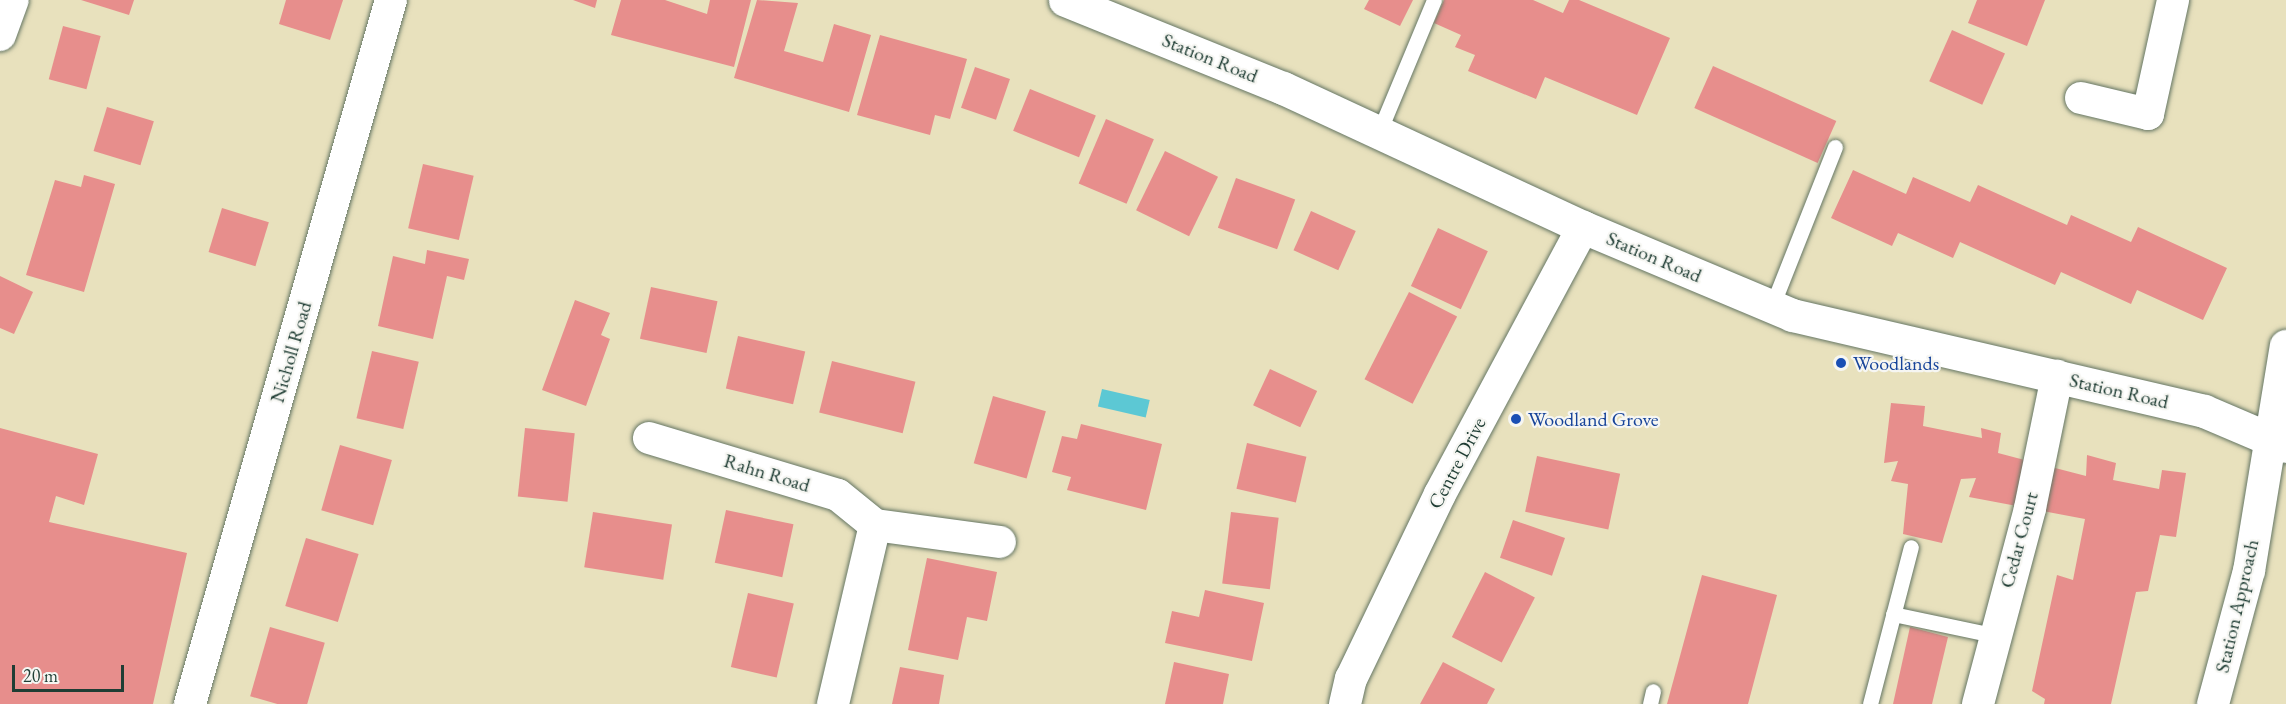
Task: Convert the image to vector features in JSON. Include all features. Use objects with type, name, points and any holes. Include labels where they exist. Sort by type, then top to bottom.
[{"type":"street","points":[[0,35],[13,0]]},
{"type":"street","name":"Nicholl Road","points":[[190,704],[391,0]]},
{"type":"street","name":"Station Road","points":[[1065,0],[1379,132],[1583,228],[1772,306],[2204,411],[2277,441]]},
{"type":"street","points":[[2081,98],[2148,114],[2173,0]]},
{"type":"street","name":"Centre Drive","points":[[1345,704],[1352,679],[1440,494],[1583,228]]},
{"type":"street","name":"Station Approach","points":[[2213,704],[2249,571],[2277,441],[2286,346]]},
{"type":"street","name":"Cedar Court","points":[[1978,704],[1993,635],[2030,508],[2057,376]]},
{"type":"street","name":"Rahn Road","points":[[649,438],[838,495],[875,525]]},
{"type":"street","points":[[833,704],[875,525],[1000,542]]},
{"type":"lane","points":[[1379,132],[1434,0]]},
{"type":"lane","points":[[1772,306],[1835,147]]},
{"type":"lane","points":[[1870,704],[1911,547]]},
{"type":"lane","points":[[1893,614],[1993,635]]},
{"type":"water","points":[[1102,389],[1150,400],[1146,418],[1098,407]]},
{"type":"building","points":[[81,0],[134,0],[129,15]]},
{"type":"building","points":[[286,0],[343,0],[330,40],[279,24]]},
{"type":"building","points":[[573,0],[597,0],[595,8]]},
{"type":"building","points":[[621,0],[665,0],[707,14],[710,0],[751,0],[734,67],[611,35]]},
{"type":"building","points":[[757,0],[798,3],[784,51],[823,62],[834,24],[871,35],[849,112],[734,78]]},
{"type":"building","points":[[1369,0],[1413,0],[1400,26],[1364,9]]},
{"type":"building","points":[[1444,0],[1533,0],[1563,13],[1569,0],[1579,0],[1670,38],[1637,115],[1545,77],[1536,99],[1468,71],[1475,55],[1455,47],[1461,35],[1434,23]]},
{"type":"building","points":[[1977,0],[2045,0],[2027,46],[1968,23]]},
{"type":"building","points":[[63,26],[101,36],[86,89],[49,79]]},
{"type":"building","points":[[1952,30],[2005,54],[1982,105],[1929,81]]},
{"type":"building","points":[[880,35],[967,59],[950,119],[935,115],[930,135],[857,115]]},
{"type":"building","points":[[1713,66],[1836,121],[1818,163],[1694,108]]},
{"type":"building","points":[[975,67],[1010,79],[996,120],[961,108]]},
{"type":"building","points":[[1030,89],[1096,116],[1079,157],[1013,131]]},
{"type":"building","points":[[107,107],[154,121],[140,165],[94,151]]},
{"type":"building","points":[[1106,119],[1154,139],[1127,204],[1079,183]]},
{"type":"building","points":[[1165,151],[1218,177],[1189,236],[1136,210]]},
{"type":"building","points":[[423,164],[474,176],[459,240],[408,228]]},
{"type":"building","points":[[1853,170],[1906,194],[1913,177],[1970,202],[1978,185],[2067,225],[2071,215],[2131,242],[2138,227],[2227,268],[2203,320],[2137,290],[2131,304],[2061,272],[2055,285],[1960,242],[1953,258],[1898,233],[1892,246],[1831,218]]},
{"type":"building","points":[[84,175],[115,184],[84,292],[26,275],[55,180],[81,187]]},
{"type":"building","points":[[1236,178],[1295,200],[1277,249],[1218,228]]},
{"type":"building","points":[[222,208],[269,222],[255,266],[209,252]]},
{"type":"building","points":[[1311,211],[1356,231],[1338,270],[1294,250]]},
{"type":"building","points":[[1438,228],[1488,251],[1461,309],[1411,286]]},
{"type":"building","points":[[427,250],[469,259],[464,280],[447,276],[433,339],[378,326],[393,256],[425,264]]},
{"type":"building","points":[[0,276],[33,292],[14,334],[0,328]]},
{"type":"building","points":[[651,287],[718,301],[706,353],[640,339]]},
{"type":"building","points":[[1409,292],[1457,317],[1413,404],[1365,379]]},
{"type":"building","points":[[575,300],[610,313],[601,335],[610,339],[586,406],[542,390]]},
{"type":"building","points":[[738,336],[805,352],[793,404],[726,389]]},
{"type":"building","points":[[372,351],[419,362],[403,429],[356,418]]},
{"type":"building","points":[[832,361],[915,382],[903,433],[819,412]]},
{"type":"building","points":[[1270,369],[1317,391],[1300,427],[1253,405]]},
{"type":"building","points":[[993,396],[1046,411],[1027,478],[974,463]]},
{"type":"building","points":[[1891,403],[1925,406],[1923,426],[1982,438],[1981,428],[2001,433],[1998,453],[2086,476],[2087,455],[2116,463],[2113,480],[2159,489],[2162,470],[2186,473],[2176,537],[2160,535],[2148,591],[2136,592],[2111,704],[2044,704],[2045,699],[2032,691],[2057,575],[2073,580],[2085,519],[1969,497],[1976,478],[1961,479],[1942,543],[1903,534],[1908,484],[1891,481],[1898,461],[1884,463]]},
{"type":"building","points":[[1081,424],[1162,444],[1146,510],[1067,490],[1071,477],[1052,472],[1062,436],[1077,439]]},
{"type":"building","points":[[0,428],[98,454],[84,505],[56,496],[49,522],[187,553],[153,704],[0,704]]},
{"type":"building","points":[[525,428],[575,433],[568,502],[518,497]]},
{"type":"building","points":[[1247,443],[1306,457],[1296,503],[1236,489]]},
{"type":"building","points":[[340,445],[392,460],[373,525],[321,510]]},
{"type":"building","points":[[1537,456],[1620,474],[1608,529],[1525,512]]},
{"type":"building","points":[[726,510],[793,524],[782,577],[715,563]]},
{"type":"building","points":[[593,512],[672,525],[663,580],[584,567]]},
{"type":"building","points":[[1231,512],[1279,518],[1270,589],[1222,583]]},
{"type":"building","points":[[1513,520],[1565,538],[1552,576],[1500,558]]},
{"type":"building","points":[[306,538],[359,554],[338,622],[285,606]]},
{"type":"building","points":[[927,558],[997,572],[987,621],[967,617],[958,660],[908,650]]},
{"type":"building","points":[[1485,572],[1535,597],[1502,662],[1452,637]]},
{"type":"building","points":[[1702,575],[1777,595],[1748,704],[1667,704]]},
{"type":"building","points":[[1205,590],[1264,603],[1252,661],[1165,643],[1172,611],[1199,617]]},
{"type":"building","points":[[748,593],[794,604],[777,678],[731,667]]},
{"type":"building","points":[[270,627],[325,643],[307,704],[277,704],[250,696]]},
{"type":"building","points":[[1910,627],[1948,637],[1932,704],[1893,704]]},
{"type":"building","points":[[1174,662],[1229,674],[1223,704],[1165,704]]},
{"type":"building","points":[[1443,662],[1495,689],[1487,704],[1420,704]]},
{"type":"building","points":[[900,667],[944,675],[939,704],[892,704]]},
{"type":"place","name":"Woodlands","points":[[1841,363]]},
{"type":"place","name":"Woodland Grove","points":[[1516,419]]}]
